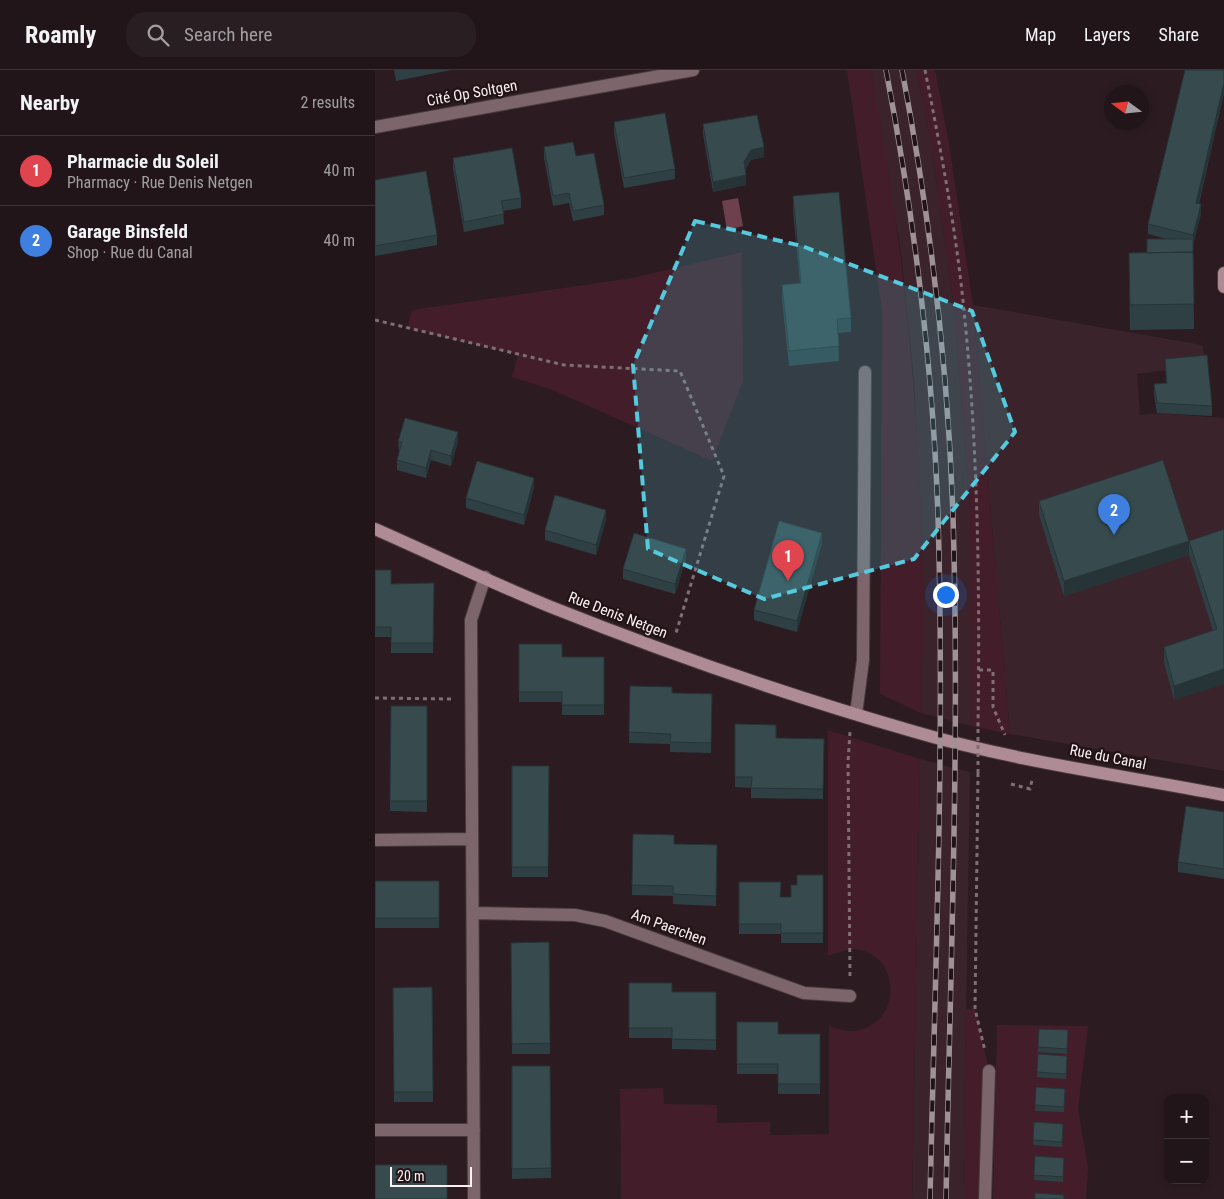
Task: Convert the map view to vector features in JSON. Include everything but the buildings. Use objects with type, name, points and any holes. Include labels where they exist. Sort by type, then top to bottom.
[{"type":"main road","points":[[1224,273],[1224,287]]},
{"type":"main road","name":"Rue Denis Netgen","points":[[375,529],[549,606],[669,652],[914,732],[986,749]]},
{"type":"main road","name":"Rue du Canal","points":[[986,749],[1224,795]]},
{"type":"street","name":"Cité Op Soltgen","points":[[375,127],[693,70]]},
{"type":"street","points":[[856,714],[863,660],[865,372]]},
{"type":"street","points":[[474,1199],[471,620],[485,577]]},
{"type":"street","points":[[375,840],[472,839]]},
{"type":"street","name":"Am Paerchen","points":[[473,912],[583,916],[605,922],[804,993],[849,996]]},
{"type":"street","points":[[985,1199],[989,1072]]},
{"type":"street","points":[[375,1130],[474,1130]]},
{"type":"path","points":[[925,70],[940,144],[963,300],[977,484],[979,670],[975,1009],[989,1072]]},
{"type":"path","points":[[375,320],[564,366],[680,371],[723,476],[705,545],[669,652]]},
{"type":"path","points":[[979,670],[993,670],[993,707],[1005,733]]},
{"type":"path","points":[[375,698],[472,700]]},
{"type":"path","points":[[848,738],[849,996]]},
{"type":"path","points":[[1011,784],[1030,789]]},
{"type":"highlighted area","points":[[695,221],[802,246],[972,311],[1015,432],[914,559],[764,599],[648,549],[633,365]]},
{"type":"shaded area","points":[[847,70],[871,70],[892,191],[900,252],[917,435],[923,558],[921,713],[880,694],[882,310]]},
{"type":"shaded area","points":[[871,70],[916,70],[931,144],[954,307],[970,512],[971,726],[921,713],[923,560],[914,379],[901,253]]},
{"type":"shaded area","points":[[916,70],[935,70],[949,144],[973,305],[1010,734],[971,726],[970,512],[954,307],[931,144]]},
{"type":"shaded area","points":[[738,198],[743,226],[727,230],[722,201]]},
{"type":"shaded area","points":[[742,252],[743,381],[712,461],[553,390],[512,377],[518,355],[407,328],[412,310],[633,278]]},
{"type":"shaded area","points":[[973,305],[1202,345],[1207,365],[1137,374],[1140,415],[1157,413],[1224,418],[1224,771],[1010,734]]},
{"type":"shaded area","points":[[828,730],[920,759],[912,1199],[621,1199],[620,1089],[663,1088],[664,1104],[717,1105],[717,1123],[770,1122],[770,1135],[829,1134],[829,1026],[852,1031],[869,1026],[881,1016],[888,1003],[891,989],[888,974],[880,961],[868,952],[851,949],[828,956]]},
{"type":"shaded area","points":[[920,759],[970,772],[963,1199],[912,1199]]},
{"type":"shaded area","points":[[966,1009],[975,1009],[989,1071],[985,1199],[963,1199]]},
{"type":"shaded area","points":[[997,1025],[1088,1026],[1078,1109],[1088,1168],[1086,1199],[993,1199]]},
{"type":"railway","points":[[886,70],[921,292],[932,404],[938,516],[940,772],[930,1199]]},
{"type":"railway","points":[[902,70],[929,236],[942,348],[951,460],[955,601],[955,772],[946,1199]]},
{"type":"place","name":"Garage Binsfeld","points":[[1114,535]]},
{"type":"place","name":"Pharmacie du Soleil","points":[[788,581]]}]
